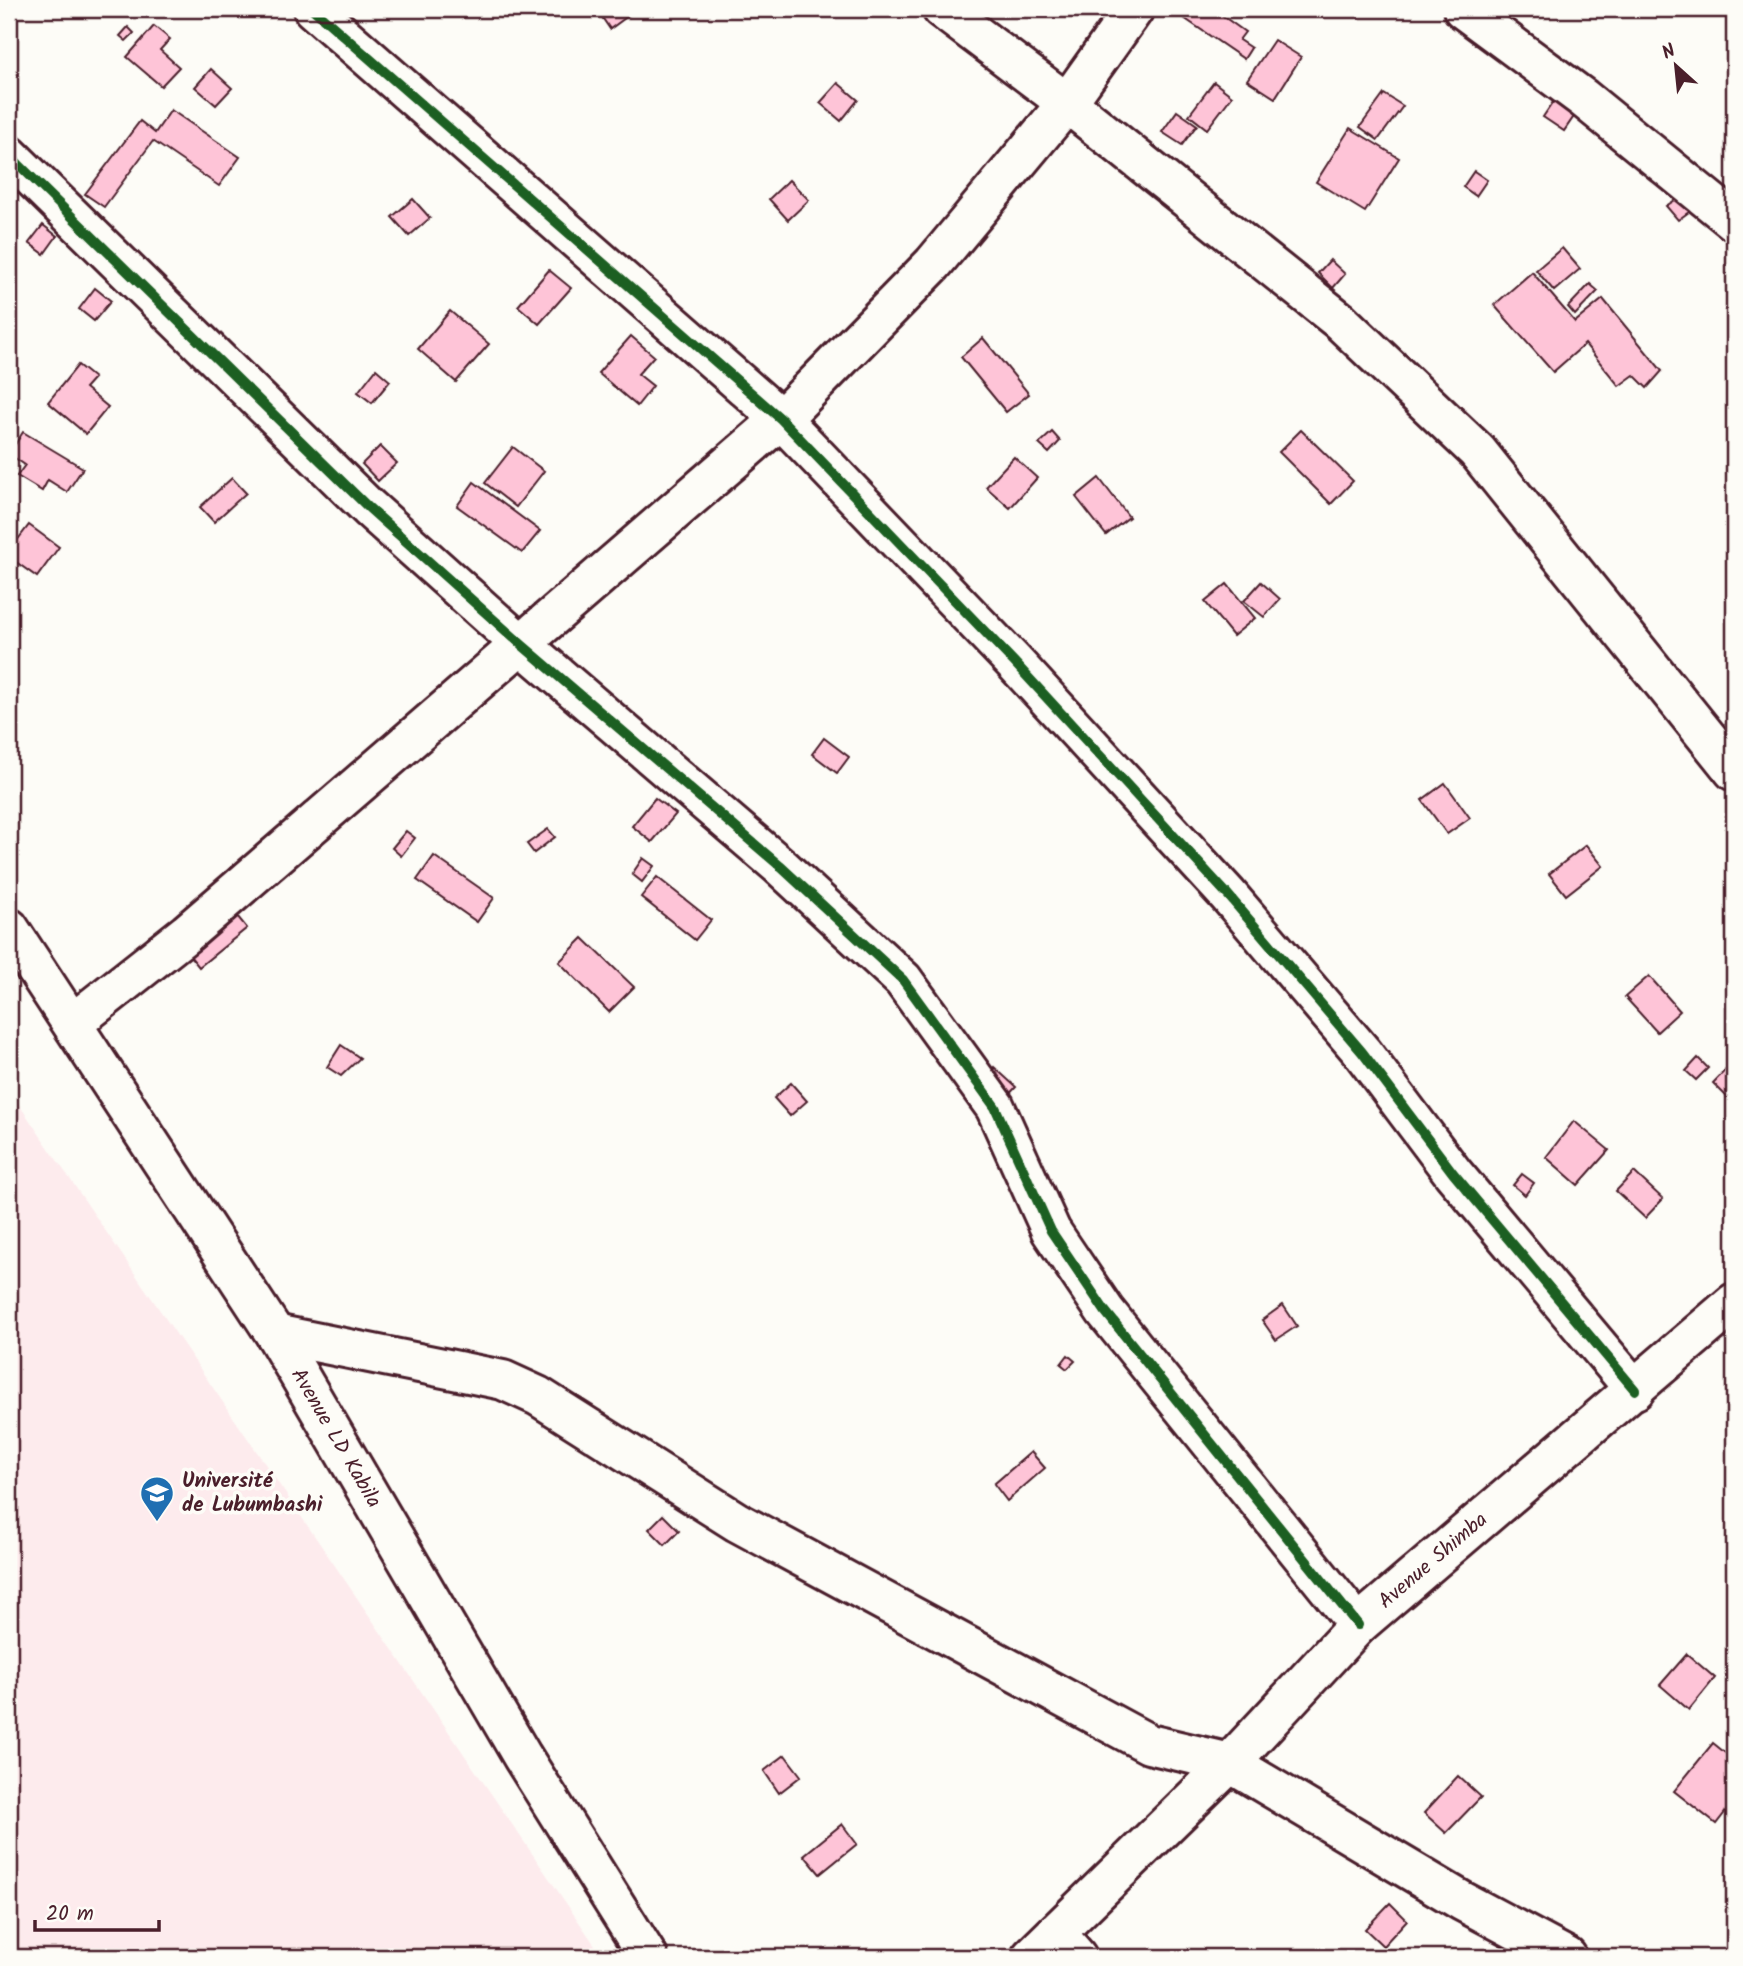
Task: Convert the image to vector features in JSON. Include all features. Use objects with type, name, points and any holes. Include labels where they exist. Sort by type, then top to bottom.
[{"type":"street","points":[[313,9],[781,419],[1023,672],[1228,895],[1362,1052],[1453,1173],[1635,1390]]},
{"type":"street","points":[[942,9],[1067,103],[1340,321],[1477,451],[1734,771]]},
{"type":"street","points":[[73,1023],[187,933],[781,419],[933,264],[1067,103],[1134,9]]},
{"type":"street","points":[[1463,9],[1583,98],[1734,221]]},
{"type":"street","points":[[9,155],[369,508],[522,645],[780,866],[902,980],[995,1107],[1051,1231],[1076,1271],[1105,1311],[1359,1625]]},
{"type":"street","name":"Avenue LD Kabila","points":[[9,928],[275,1334],[522,1756],[648,1957]]},
{"type":"street","name":"Avenue Shimba","points":[[1055,1949],[1359,1625],[1734,1303]]},
{"type":"street","points":[[275,1334],[503,1380],[526,1391],[737,1522],[1149,1744],[1230,1763],[1462,1900],[1567,1957]]},
{"type":"shaded area","name":"Université de Lubumbashi","points":[[9,1090],[603,1957],[9,1957]]},
{"type":"building","points":[[1186,9],[1213,9],[1245,32],[1239,40],[1251,48],[1244,59],[1181,16]]},
{"type":"building","points":[[597,10],[636,10],[610,29]]},
{"type":"building","points":[[154,26],[170,39],[160,50],[179,67],[161,86],[127,57]]},
{"type":"building","points":[[128,27],[134,33],[126,41],[120,36]]},
{"type":"building","points":[[1274,40],[1301,57],[1275,98],[1247,80]]},
{"type":"building","points":[[211,69],[232,88],[216,105],[195,87]]},
{"type":"building","points":[[1214,82],[1232,96],[1207,129],[1189,115]]},
{"type":"building","points":[[838,83],[858,100],[841,121],[820,103]]},
{"type":"building","points":[[1384,94],[1403,106],[1378,140],[1360,127]]},
{"type":"building","points":[[1555,99],[1577,112],[1564,131],[1543,117]]},
{"type":"building","points":[[171,110],[240,157],[219,186],[153,141],[104,207],[85,194],[140,121],[155,133]]},
{"type":"building","points":[[1177,111],[1197,125],[1182,145],[1162,132]]},
{"type":"building","points":[[1350,128],[1399,158],[1365,212],[1316,182]]},
{"type":"building","points":[[1474,171],[1487,180],[1476,196],[1463,187]]},
{"type":"building","points":[[789,180],[809,200],[788,220],[769,199]]},
{"type":"building","points":[[1683,195],[1693,209],[1678,220],[1666,206]]},
{"type":"building","points":[[413,199],[430,218],[409,236],[392,217]]},
{"type":"building","points":[[43,225],[57,236],[44,254],[29,243]]},
{"type":"building","points":[[1562,248],[1580,269],[1554,291],[1536,270]]},
{"type":"building","points":[[1330,260],[1345,274],[1333,288],[1318,273]]},
{"type":"building","points":[[549,270],[571,288],[539,324],[518,306]]},
{"type":"building","points":[[1532,272],[1575,322],[1603,299],[1662,371],[1647,388],[1634,375],[1619,386],[1585,344],[1553,372],[1494,305]]},
{"type":"building","points":[[1590,284],[1598,291],[1575,315],[1568,307]]},
{"type":"building","points":[[95,288],[111,301],[94,321],[79,309]]},
{"type":"building","points":[[450,311],[489,344],[456,382],[418,349]]},
{"type":"building","points":[[631,336],[654,356],[638,374],[653,386],[637,406],[598,373]]},
{"type":"building","points":[[983,338],[1029,394],[1006,412],[961,357]]},
{"type":"building","points":[[78,365],[94,378],[85,388],[108,407],[86,434],[48,402]]},
{"type":"building","points":[[376,369],[390,381],[372,403],[358,392]]},
{"type":"building","points":[[1301,430],[1353,481],[1331,504],[1279,452]]},
{"type":"building","points":[[23,432],[83,468],[67,492],[48,480],[42,491],[17,476],[25,465],[9,454]]},
{"type":"building","points":[[1052,432],[1060,441],[1049,453],[1039,444]]},
{"type":"building","points":[[380,446],[397,463],[378,481],[362,464]]},
{"type":"building","points":[[513,447],[544,471],[516,507],[485,483]]},
{"type":"building","points":[[1014,457],[1037,478],[1010,508],[986,487]]},
{"type":"building","points":[[232,478],[246,493],[214,522],[200,507]]},
{"type":"building","points":[[1099,478],[1129,517],[1106,535],[1076,497]]},
{"type":"building","points":[[474,482],[540,531],[522,553],[457,506]]},
{"type":"building","points":[[29,525],[59,547],[37,577],[9,557],[9,551]]},
{"type":"building","points":[[1261,582],[1280,599],[1264,617],[1244,601]]},
{"type":"building","points":[[1227,584],[1255,618],[1233,636],[1205,602]]},
{"type":"building","points":[[824,738],[849,757],[837,773],[812,754]]},
{"type":"building","points":[[1445,783],[1470,818],[1447,834],[1422,800]]},
{"type":"building","points":[[655,798],[676,814],[652,842],[632,826]]},
{"type":"building","points":[[548,829],[555,837],[534,853],[527,844]]},
{"type":"building","points":[[406,831],[415,838],[401,856],[392,848]]},
{"type":"building","points":[[1586,845],[1603,866],[1566,895],[1549,874]]},
{"type":"building","points":[[434,856],[494,898],[477,922],[417,880]]},
{"type":"building","points":[[643,858],[654,866],[642,882],[632,874]]},
{"type":"building","points":[[657,877],[711,920],[695,940],[641,897]]},
{"type":"building","points":[[233,911],[247,928],[199,967],[185,950]]},
{"type":"building","points":[[583,938],[634,987],[609,1012],[559,962]]},
{"type":"building","points":[[1649,976],[1680,1011],[1657,1032],[1625,997]]},
{"type":"building","points":[[341,1045],[360,1058],[341,1076],[327,1067]]},
{"type":"building","points":[[1698,1058],[1708,1068],[1696,1080],[1686,1071]]},
{"type":"building","points":[[1734,1061],[1734,1104],[1713,1083]]},
{"type":"building","points":[[994,1067],[1016,1087],[1005,1099],[983,1080]]},
{"type":"building","points":[[791,1083],[807,1101],[790,1116],[774,1098]]},
{"type":"building","points":[[1574,1121],[1609,1150],[1578,1185],[1546,1157]]},
{"type":"building","points":[[1634,1172],[1663,1199],[1645,1218],[1616,1191]]},
{"type":"building","points":[[1522,1174],[1534,1183],[1525,1195],[1513,1185]]},
{"type":"building","points":[[1283,1305],[1297,1326],[1276,1340],[1262,1320]]},
{"type":"building","points":[[1068,1355],[1075,1361],[1067,1369],[1061,1364]]},
{"type":"building","points":[[1031,1452],[1045,1468],[1007,1501],[994,1484]]},
{"type":"building","points":[[663,1515],[679,1531],[665,1545],[649,1529]]},
{"type":"building","points":[[1687,1654],[1715,1678],[1689,1710],[1660,1685]]},
{"type":"building","points":[[1713,1743],[1734,1760],[1734,1801],[1716,1824],[1674,1791]]},
{"type":"building","points":[[785,1755],[801,1776],[779,1793],[764,1771]]},
{"type":"building","points":[[1458,1776],[1481,1797],[1446,1833],[1424,1813]]},
{"type":"building","points":[[842,1824],[857,1844],[820,1874],[804,1855]]},
{"type":"building","points":[[1390,1903],[1407,1920],[1383,1946],[1365,1929]]},
{"type":"cycle path","points":[[313,9],[781,419],[1014,662],[1228,895],[1362,1052],[1453,1173],[1635,1390]]},
{"type":"cycle path","points":[[9,155],[369,508],[522,645],[780,866],[903,980],[995,1107],[1051,1231],[1105,1311],[1358,1625]]},
{"type":"place","name":"Université de Lubumbashi","points":[[157,1523]]}]
